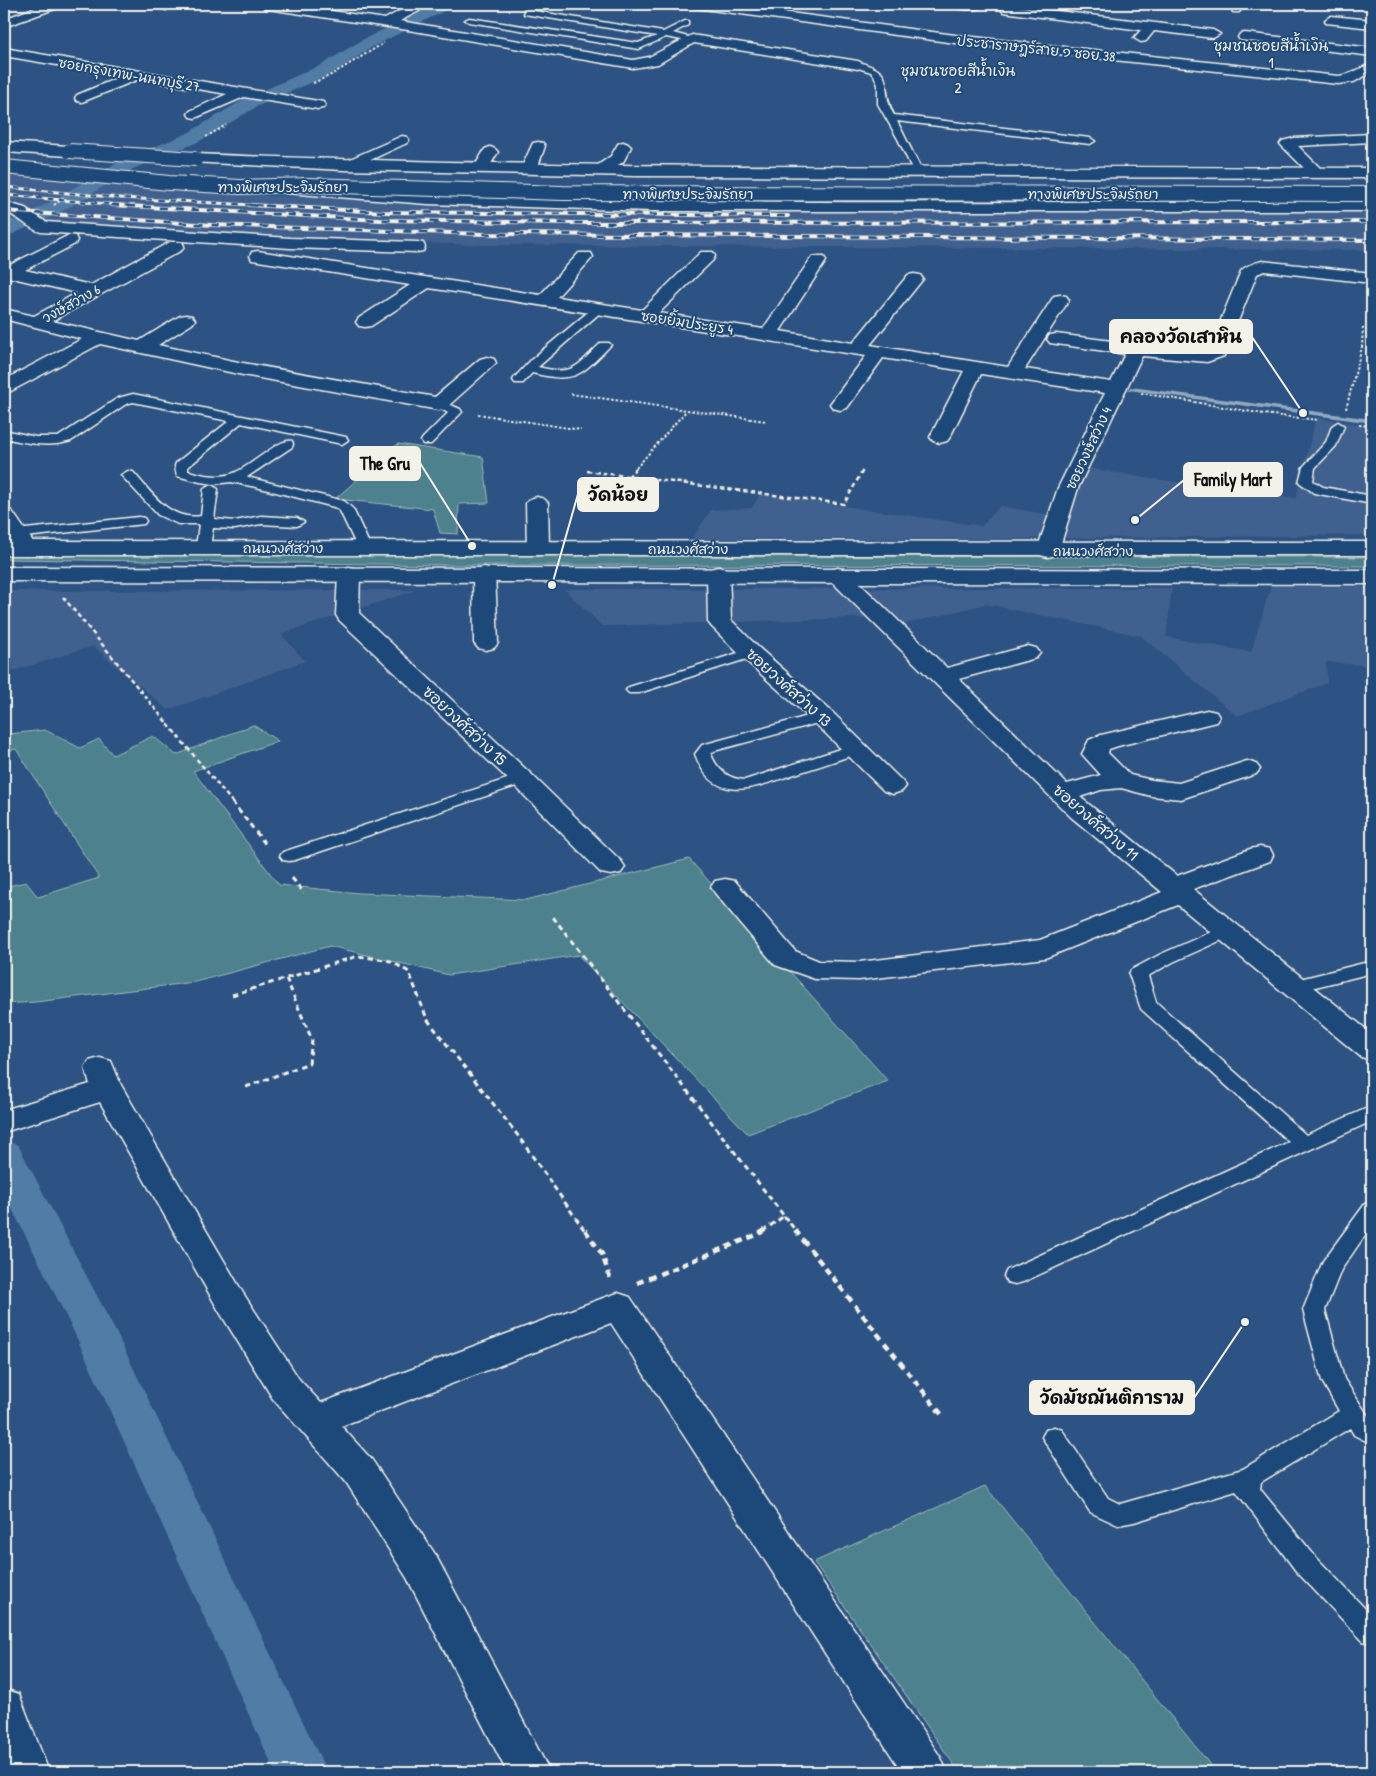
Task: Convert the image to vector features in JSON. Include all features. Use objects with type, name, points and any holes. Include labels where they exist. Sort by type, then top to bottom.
[{"type":"main road","points":[[4,23],[56,4]]},
{"type":"main road","points":[[390,24],[415,8],[407,4]]},
{"type":"main road","name":"ประชาราษฎร์สาย ๑ ซอย 38","points":[[696,4],[897,32],[1070,51],[1124,63],[1346,80],[1353,79],[1365,69],[1372,68]]},
{"type":"main road","points":[[723,22],[759,4]]},
{"type":"main road","points":[[958,4],[977,6]]},
{"type":"main road","points":[[268,5],[408,26],[633,64],[653,61],[708,31]]},
{"type":"main road","points":[[1007,9],[1213,34]]},
{"type":"main road","points":[[1070,51],[1098,20]]},
{"type":"main road","points":[[1331,20],[1372,24]]},
{"type":"main road","points":[[1140,38],[1151,26]]},
{"type":"main road","points":[[1245,37],[1372,52]]},
{"type":"main road","points":[[692,39],[858,64]]},
{"type":"main road","name":"ซอยกรุงเทพ-นนทบุรี 27","points":[[4,52],[318,105]]},
{"type":"main road","points":[[12,69],[39,58]]},
{"type":"main road","points":[[72,80],[99,69]]},
{"type":"main road","points":[[82,98],[136,75]]},
{"type":"main road","points":[[195,114],[247,94]]},
{"type":"main road","points":[[1316,172],[1288,144],[1294,142],[1372,138]]},
{"type":"main road","points":[[346,166],[402,140]]},
{"type":"main road","points":[[529,170],[538,146]]},
{"type":"main road","points":[[4,147],[346,166],[529,170],[918,173],[1372,172]]},
{"type":"main road","points":[[599,170],[618,158],[623,147]]},
{"type":"main road","name":"ทางพิเศษประจิมรัถยา","points":[[4,152],[150,165],[348,176],[571,180],[1372,183]]},
{"type":"main road","points":[[481,169],[490,152]]},
{"type":"main road","points":[[4,162],[255,184],[336,188],[571,190],[1266,187],[1372,191]]},
{"type":"main road","name":"ทางพิเศษประจิมรัถยา","points":[[4,167],[169,183],[240,187],[308,185],[562,192],[1372,191]]},
{"type":"main road","points":[[240,187],[428,199],[652,206],[1372,206]]},
{"type":"main road","points":[[4,206],[14,208],[41,227],[290,243],[417,247]]},
{"type":"main road","points":[[69,240],[9,272],[92,291]]},
{"type":"main road","name":"วงษ์สว่าง 6","points":[[36,322],[176,246]]},
{"type":"main road","name":"ซอยยิ้มประยูร 4","points":[[258,256],[1116,388]]},
{"type":"main road","points":[[646,316],[707,256]]},
{"type":"main road","points":[[545,300],[585,257]]},
{"type":"main road","points":[[768,335],[818,261]]},
{"type":"main road","points":[[1056,339],[1136,350],[1207,356],[1217,352],[1250,271],[1256,267],[1372,278]]},
{"type":"main road","points":[[858,349],[914,279]]},
{"type":"main road","points":[[366,322],[426,282]]},
{"type":"main road","points":[[1013,372],[1060,300]]},
{"type":"main road","points":[[4,314],[36,322]]},
{"type":"main road","points":[[142,347],[186,320]]},
{"type":"main road","name":"วงษ์สว่าง 6","points":[[36,322],[98,338],[243,369],[439,404]]},
{"type":"main road","points":[[4,387],[98,338]]},
{"type":"main road","name":"ซอยวงษ์สว่าง 4","points":[[1048,550],[1068,488],[1136,350]]},
{"type":"main road","points":[[840,404],[878,352]]},
{"type":"main road","points":[[439,404],[487,363]]},
{"type":"main road","points":[[940,437],[975,367]]},
{"type":"main road","points":[[537,503],[538,548]]},
{"type":"main road","points":[[4,516],[15,543]]},
{"type":"main road","name":"ถนนวงศ์สว่าง","points":[[15,543],[364,548],[1372,550]]},
{"type":"main road","name":"ถนนวงศ์สว่าง","points":[[4,574],[718,574],[1372,577]]},
{"type":"main road","name":"ซอยวงศ์สว่าง 15","points":[[349,574],[347,615],[522,779],[611,867]]},
{"type":"main road","points":[[484,574],[486,644]]},
{"type":"main road","name":"ซอยวงศ์สว่าง 13","points":[[718,574],[720,622],[751,653],[823,717],[893,786]]},
{"type":"main road","name":"ซอยวงศ์สว่าง 11","points":[[838,575],[1080,811],[1372,1050]]},
{"type":"main road","points":[[941,676],[1028,653]]},
{"type":"main road","points":[[1121,780],[1095,754],[1098,745],[1110,740],[1207,717]]},
{"type":"main road","points":[[1062,794],[1098,782],[1121,780],[1151,788],[1181,791],[1247,769]]},
{"type":"main road","points":[[724,887],[785,958],[815,970],[859,971],[1045,949],[1260,855]]},
{"type":"main road","points":[[5,1121],[104,1078],[231,1302],[286,1390],[359,1471],[421,1566],[529,1772]]},
{"type":"main road","points":[[314,1421],[617,1299],[926,1772]]},
{"type":"main road","points":[[4,1708],[28,1772]]},
{"type":"lane","points":[[540,4],[527,12],[692,39]]},
{"type":"lane","points":[[470,20],[633,46],[644,45],[685,23]]},
{"type":"lane","points":[[858,64],[874,70],[878,74],[882,85],[883,104],[903,139],[918,173]]},
{"type":"lane","points":[[889,117],[1090,141]]},
{"type":"lane","points":[[519,380],[598,309]]},
{"type":"lane","points":[[529,369],[562,377],[576,374],[605,345]]},
{"type":"lane","points":[[4,434],[46,442],[58,441],[67,438],[122,401],[133,398],[342,440]]},
{"type":"lane","points":[[427,441],[456,412],[439,404]]},
{"type":"lane","points":[[240,418],[181,466],[182,473],[201,480],[234,479],[256,483],[339,504],[346,509],[364,548]]},
{"type":"lane","points":[[1338,426],[1332,443],[1309,467],[1306,482],[1319,490],[1372,500]]},
{"type":"lane","points":[[234,479],[245,475],[287,444]]},
{"type":"lane","points":[[128,475],[162,512],[180,522],[206,521],[235,524],[260,520],[297,522]]},
{"type":"lane","points":[[203,547],[211,489]]},
{"type":"lane","points":[[15,543],[139,520]]},
{"type":"lane","points":[[634,690],[751,653]]},
{"type":"lane","points":[[823,717],[708,748],[703,754],[706,763],[718,776],[731,785],[746,785],[855,749]]},
{"type":"lane","points":[[289,856],[522,779]]},
{"type":"lane","points":[[1228,932],[1167,958],[1138,974],[1148,1005],[1304,1144]]},
{"type":"lane","points":[[1295,986],[1372,967]]},
{"type":"lane","points":[[1016,1276],[1372,1113]]},
{"type":"lane","points":[[1372,1210],[1332,1267],[1314,1310],[1333,1381],[1362,1428],[1372,1434]]},
{"type":"lane","points":[[1054,1437],[1099,1505],[1118,1514],[1134,1512],[1250,1477],[1354,1414]]},
{"type":"lane","points":[[1250,1477],[1248,1492],[1304,1563],[1372,1633]]},
{"type":"path","points":[[1345,411],[1362,347],[1363,327]]},
{"type":"path","points":[[1116,388],[1264,414],[1323,420]]},
{"type":"path","points":[[566,394],[766,421]]},
{"type":"path","points":[[439,404],[467,412],[581,430]]},
{"type":"path","points":[[628,477],[686,411]]},
{"type":"path","points":[[1357,424],[1372,426]]},
{"type":"path","points":[[587,471],[844,504],[863,470]]},
{"type":"path","points":[[43,574],[206,769],[267,846]]},
{"type":"path","points":[[292,877],[304,893]]},
{"type":"path","points":[[553,917],[784,1216],[942,1415]]},
{"type":"path","points":[[232,994],[358,956],[391,962],[409,972],[427,1019],[516,1133],[602,1254],[617,1299],[758,1234],[784,1216]]},
{"type":"path","points":[[246,1087],[309,1063],[312,1040],[286,978]]},
{"type":"shaded area","points":[[4,174],[152,189],[274,196],[583,207],[966,209],[1372,206],[1372,250],[488,245],[295,240],[4,221]]},
{"type":"shaded area","points":[[1316,418],[1372,426],[1372,535],[995,539],[692,539],[711,510],[752,508],[760,494],[982,526],[1000,506],[1051,515],[1070,465],[1146,478],[1296,498]]},
{"type":"shaded area","points":[[1271,586],[1372,587],[1372,666],[1326,662],[1327,683],[1237,716],[1141,636],[986,604],[905,624],[857,618],[602,626],[564,589],[1172,588],[1166,637],[1251,652]]},
{"type":"shaded area","points":[[417,590],[281,634],[305,661],[168,710],[93,646],[4,674],[4,591]]},
{"type":"green space","points":[[398,444],[483,457],[489,503],[459,504],[458,534],[440,533],[433,509],[335,499]]},
{"type":"green space","points":[[4,555],[1372,557],[1372,566],[452,565],[4,559]]},
{"type":"green space","points":[[253,725],[278,741],[193,771],[279,885],[359,893],[526,900],[689,859],[888,1081],[748,1134],[578,955],[449,975],[330,946],[195,982],[36,1002],[4,1004],[4,887],[26,882],[38,897],[99,878],[16,749],[4,752],[4,729],[9,734],[45,730],[80,748],[99,739],[113,755],[153,736],[176,755]]},
{"type":"green space","points":[[985,1486],[1216,1772],[959,1772],[814,1562]]},
{"type":"waterway","points":[[4,232],[52,209],[126,165],[192,138],[252,102],[327,69],[368,43],[447,4]]},
{"type":"waterway","points":[[1131,389],[1372,421]]},
{"type":"waterway","points":[[4,1155],[95,1332],[301,1772]]},
{"type":"railway","points":[[4,187],[121,198],[273,206]]},
{"type":"railway","points":[[4,195],[132,206]]},
{"type":"railway","points":[[111,205],[380,220],[574,223],[1372,222]]},
{"type":"railway","points":[[249,205],[385,212],[788,216]]},
{"type":"railway","points":[[4,211],[212,225],[484,234],[1372,240]]},
{"type":"place","name":"คลองวัดเสาหิน","points":[[1303,413]]},
{"type":"place","name":"Family Mart","points":[[1135,520]]},
{"type":"place","name":"The Gru","points":[[472,546]]},
{"type":"place","name":"วัดน้อย","points":[[552,585]]},
{"type":"place","name":"วัดมัชฌันติการาม","points":[[1245,1322]]},
{"type":"district","name":"ชุมชนซอยสีน้ำเงิน 1","points":[[1271,54]]},
{"type":"district","name":"ชุมชนซอยสีน้ำเงิน 2","points":[[958,78]]}]
